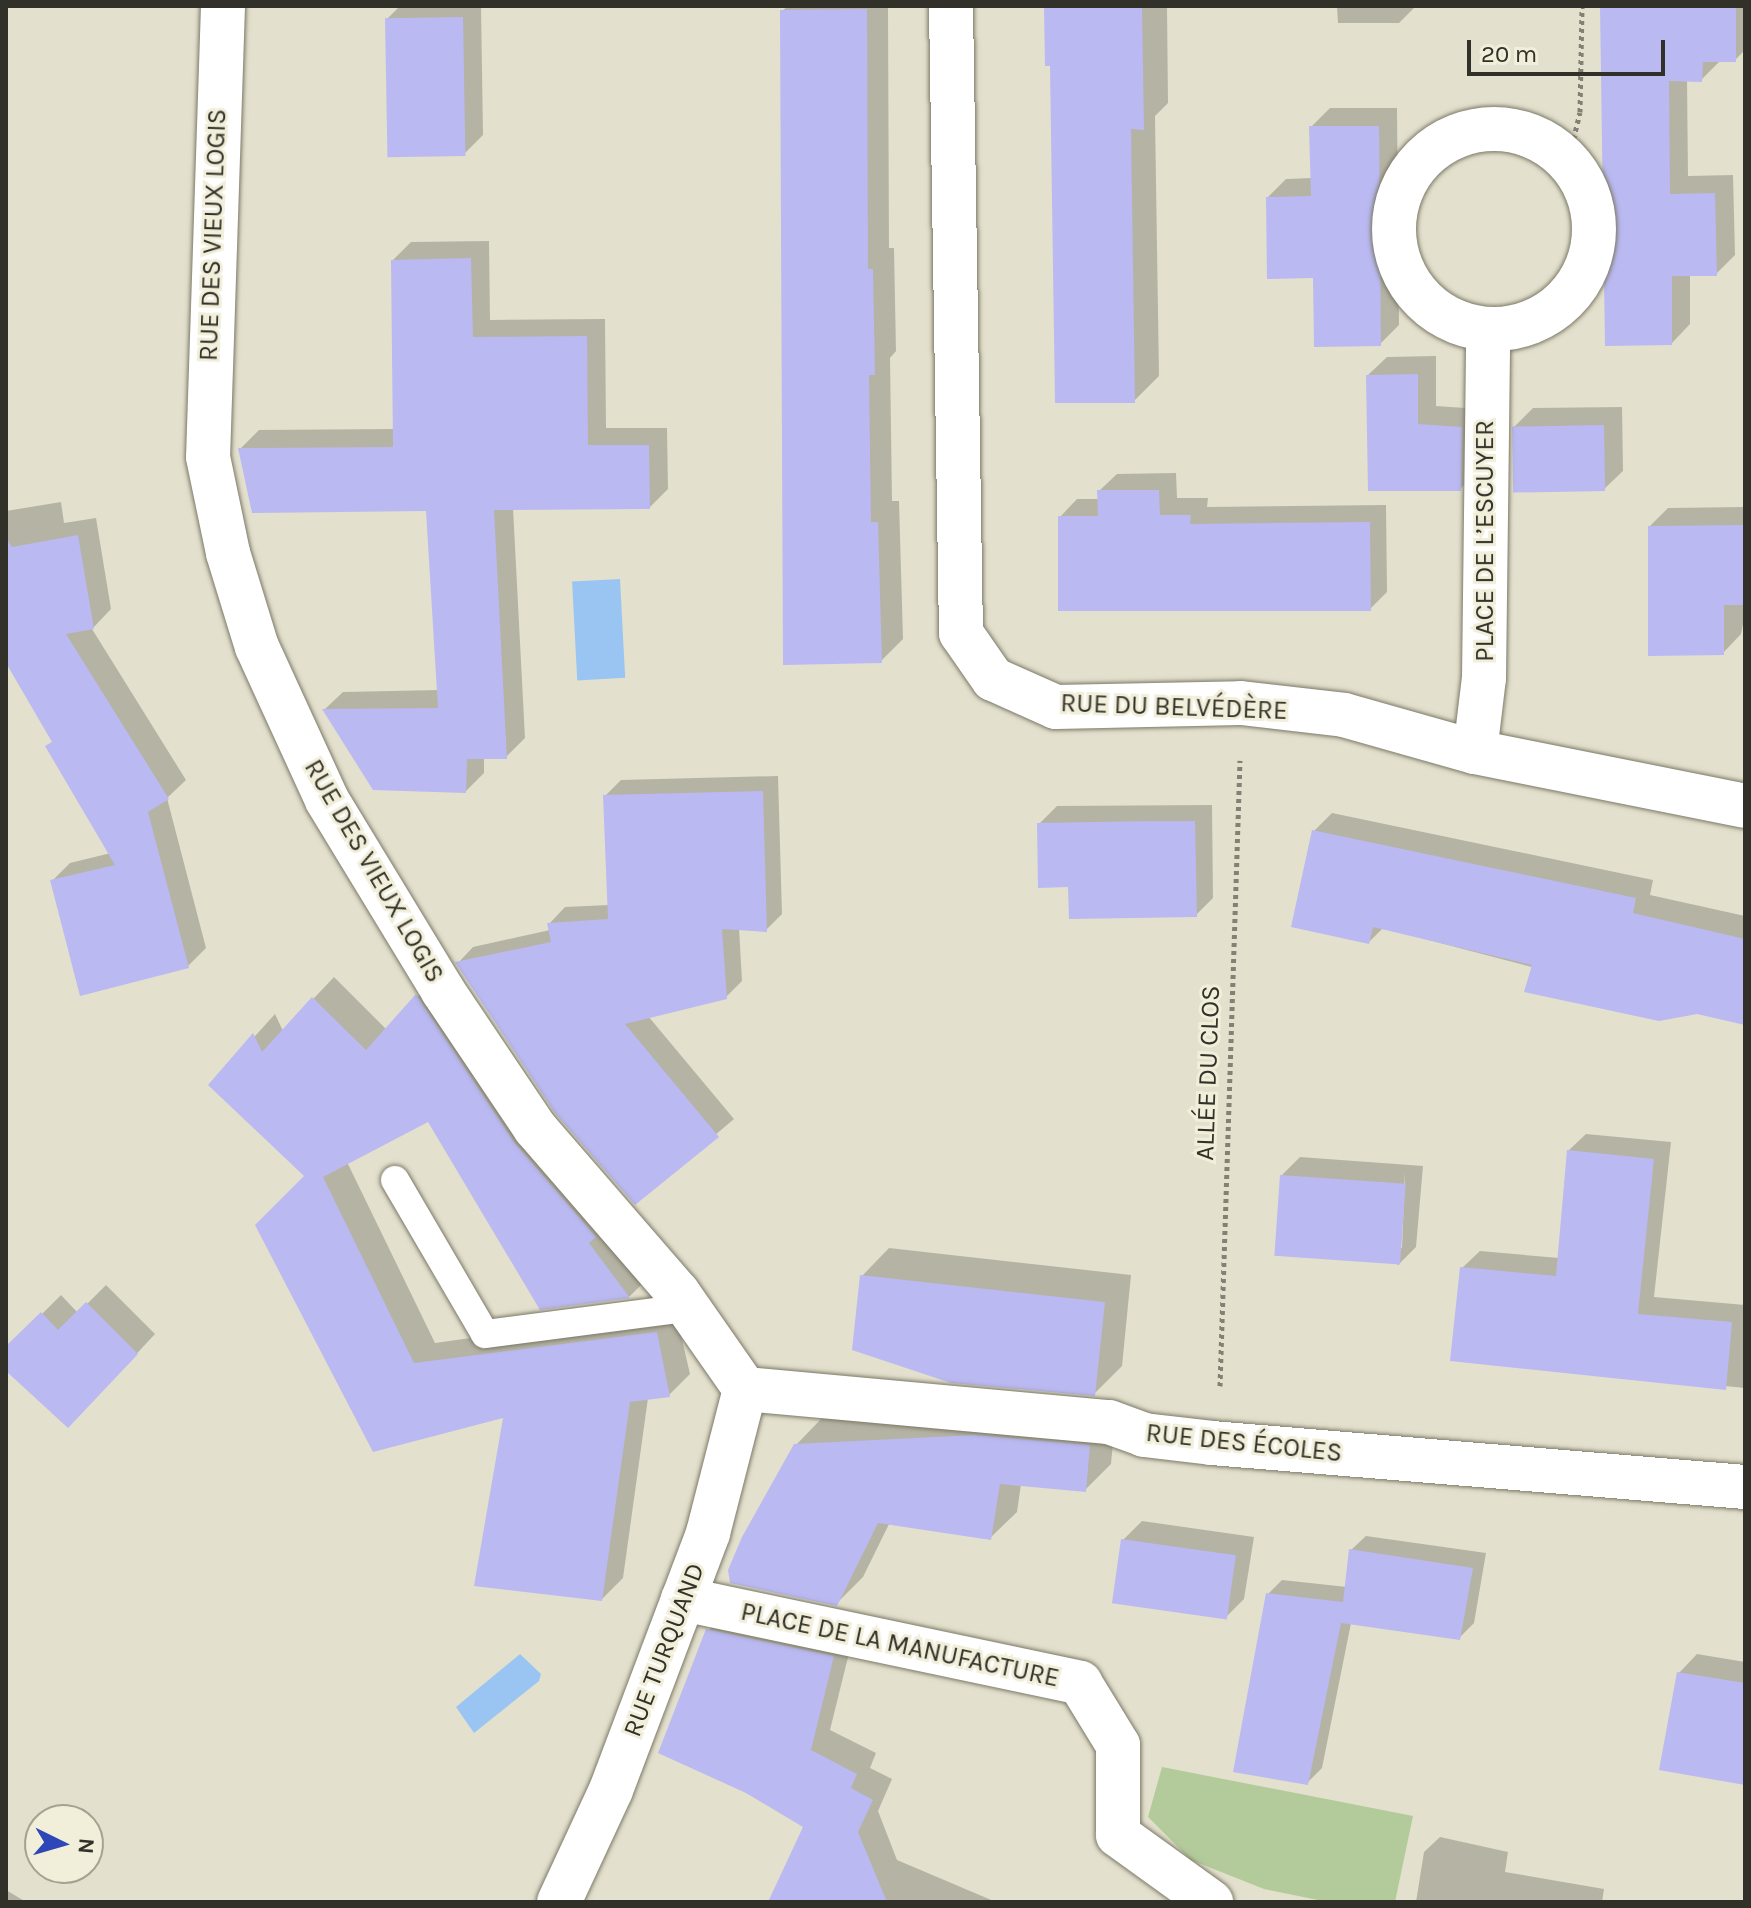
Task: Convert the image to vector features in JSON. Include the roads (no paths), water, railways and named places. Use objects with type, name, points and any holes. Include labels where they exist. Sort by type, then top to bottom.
[{"type":"street","name":"RUE DU BELVÉDÈRE","points":[[951,6],[961,633],[993,679],[1056,707],[1241,703],[1344,715],[1475,752],[1745,806]]},
{"type":"street","name":"RUE DES VIEUX LOGIS","points":[[219,13],[208,457],[228,553],[257,647],[327,800],[443,991],[535,1128],[686,1308],[745,1389]]},
{"type":"street","points":[[1473,131],[1525,134],[1568,162],[1591,209],[1589,261],[1577,285],[1539,320],[1488,330],[1439,314],[1403,274],[1394,224],[1398,198],[1427,154],[1473,131]]},
{"type":"street","name":"PLACE DE L’ESCUYER","points":[[1475,752],[1484,678],[1488,330]]},
{"type":"street","name":"RUE DES ÉCOLES","points":[[745,1389],[1109,1422],[1144,1435],[1212,1443],[1745,1487]]},
{"type":"street","name":"RUE TURQUAND","points":[[559,1902],[611,1790],[708,1533],[745,1389]]},
{"type":"street","name":"PLACE DE LA MANUFACTURE","points":[[683,1599],[1080,1683],[1118,1745],[1118,1835],[1211,1902]]},
{"type":"lane","points":[[395,1180],[485,1334],[686,1308]]},
{"type":"water","points":[[620,579],[625,678],[577,680],[572,582]]},
{"type":"water","points":[[520,1654],[541,1674],[539,1681],[474,1733],[456,1707]]}]
